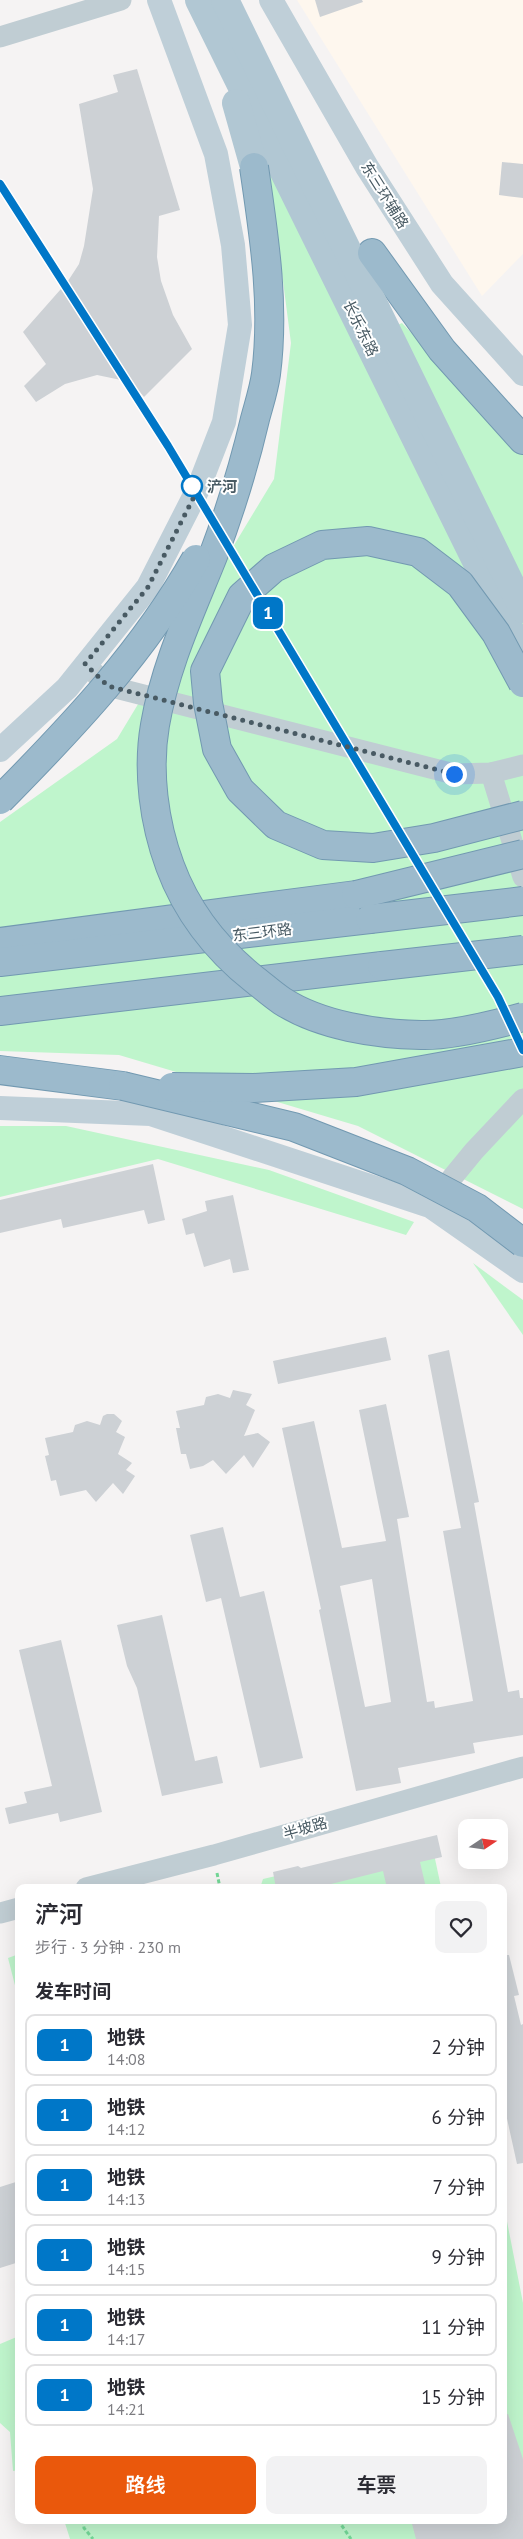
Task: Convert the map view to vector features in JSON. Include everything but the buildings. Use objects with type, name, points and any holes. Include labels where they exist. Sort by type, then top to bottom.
[{"type":"highway","points":[[254,167],[264,236],[270,298],[266,374],[242,474],[188,614],[173,659],[155,726],[152,783],[160,838],[178,886],[200,923],[230,960],[284,1002],[323,1020],[370,1031],[424,1035],[496,1024],[523,1017]]},
{"type":"highway","points":[[372,253],[442,350],[523,440]]},
{"type":"highway","points":[[0,800],[64,734],[128,662],[183,581],[242,474]]},
{"type":"highway","points":[[523,683],[496,633],[460,584],[418,552],[368,541],[322,545],[274,568],[242,596],[205,671],[208,703],[217,749],[240,790],[276,825],[323,845],[373,848],[434,838],[523,815]]},
{"type":"highway","points":[[0,942],[356,896],[523,854]]},
{"type":"highway","name":"东三环路","points":[[0,962],[523,900]]},
{"type":"highway","points":[[0,1011],[523,950]]},
{"type":"highway","points":[[123,1086],[254,1088],[356,1082],[523,1052]]},
{"type":"highway","points":[[0,1070],[123,1086],[294,1127],[407,1171],[477,1208],[523,1243]]},
{"type":"main road","points":[[0,750],[67,688],[148,587],[198,489],[224,422],[240,325],[232,245],[216,154],[159,0]]},
{"type":"main road","points":[[199,0],[236,102],[254,167]]},
{"type":"main road","name":"长乐东路","points":[[199,0],[523,656]]},
{"type":"main road","name":"长乐东路","points":[[225,0],[523,609]]},
{"type":"main road","name":"东三环辅路","points":[[271,0],[367,167],[442,284],[523,374]]},
{"type":"main road","points":[[278,111],[372,253]]},
{"type":"main road","points":[[0,1108],[151,1114],[430,1206],[523,1271]]},
{"type":"street","points":[[0,37],[120,0]]},
{"type":"street","points":[[85,664],[108,686],[454,774],[490,773],[523,765]]},
{"type":"street","points":[[490,773],[523,877]]},
{"type":"street","points":[[430,1206],[474,1151],[523,1100]]},
{"type":"street","name":"半坡路","points":[[102,1884],[214,1855],[523,1767]]},
{"type":"street","points":[[0,1913],[15,1909]]},
{"type":"path","points":[[84,2524],[84,2528],[93,2539]]},
{"type":"path","points":[[341,2524],[351,2539]]},
{"type":"shaded area","points":[[297,0],[523,0],[523,254],[482,296]]},
{"type":"green space","points":[[269,173],[274,173],[360,342],[402,323],[523,450],[523,1209],[358,1126],[119,1055],[0,1051],[0,822],[117,739],[274,479],[291,343]]},
{"type":"green space","points":[[0,1126],[66,1126],[269,1170],[414,1222],[406,1235],[158,1159],[0,1197]]},
{"type":"green space","points":[[473,1263],[523,1300],[523,1335]]},
{"type":"green space","points":[[431,1840],[440,1884],[261,1884],[263,1879]]},
{"type":"green space","points":[[15,1955],[15,1985],[8,1958]]},
{"type":"green space","points":[[507,2221],[523,2303],[523,2539],[70,2539],[65,2524],[507,2524]]},
{"type":"green space","points":[[15,2338],[15,2471],[13,2471],[10,2432],[0,2423],[0,2344]]},
{"type":"metro line","name":"1","points":[[0,184],[168,446],[498,997],[523,1050]]},
{"type":"place","name":"浐河","points":[[192,486]]},
{"type":"route","points":[[192,486],[198,489],[148,587],[85,664],[108,686],[454,774]]}]
